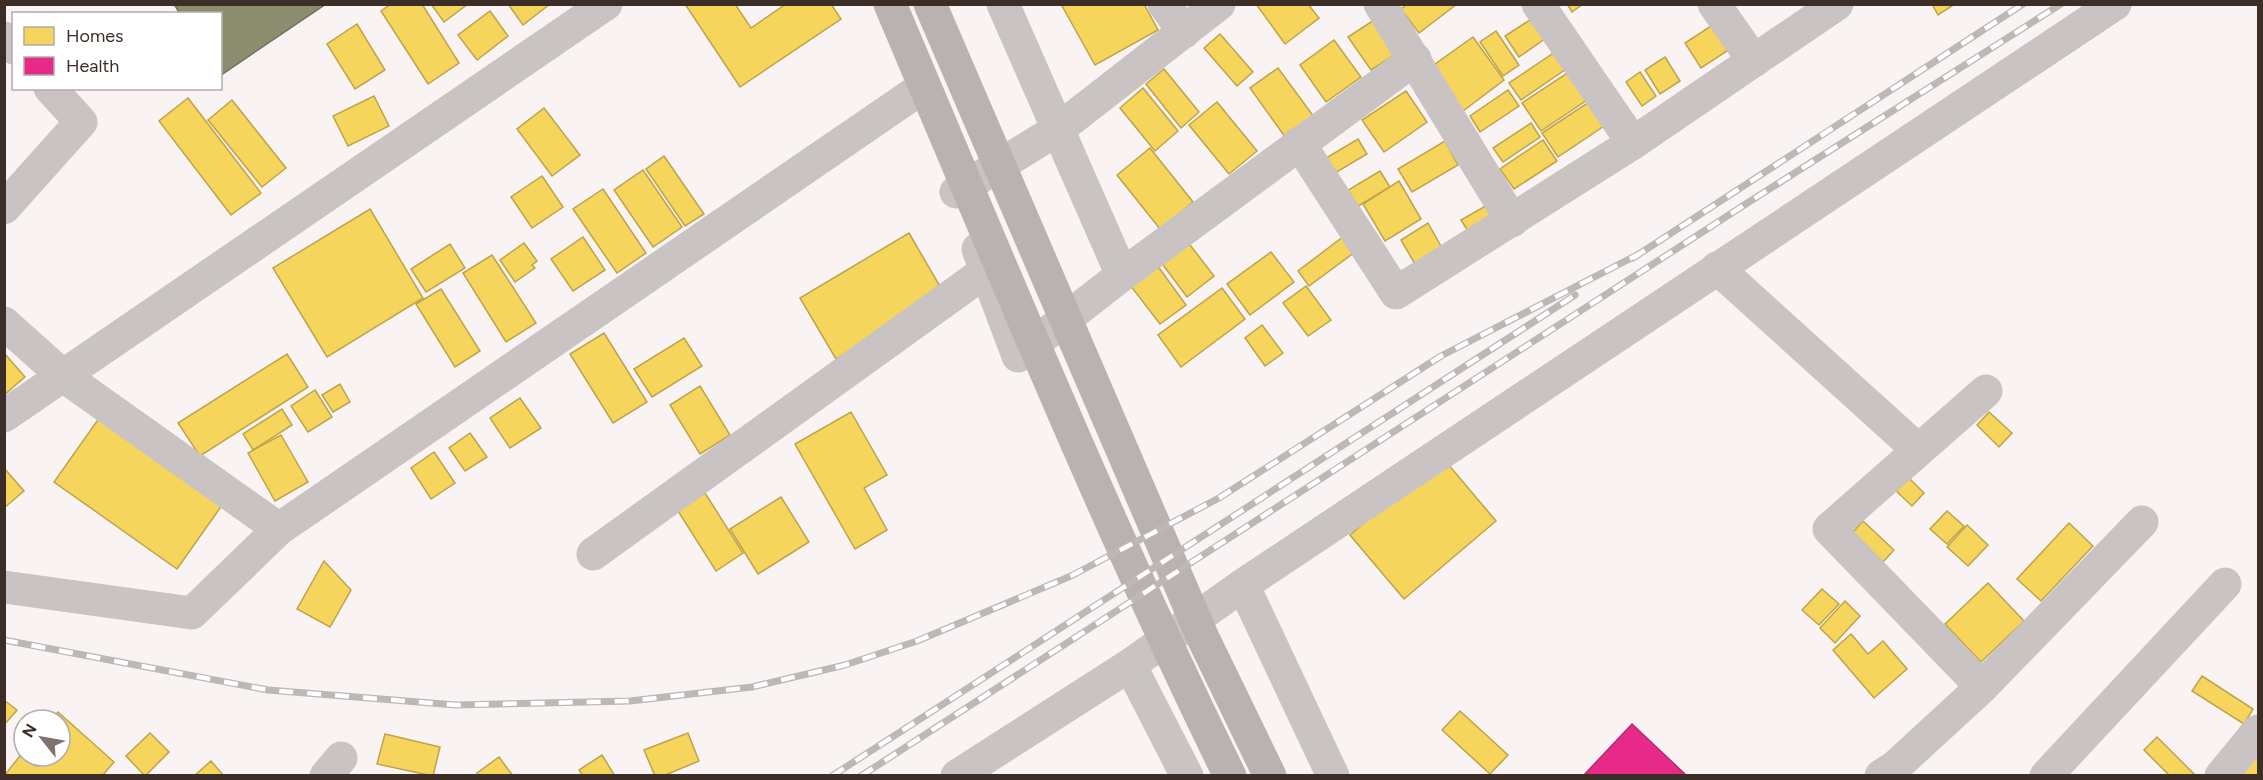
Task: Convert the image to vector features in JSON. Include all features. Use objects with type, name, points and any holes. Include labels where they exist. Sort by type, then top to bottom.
[{"type":"main road","points":[[890,4],[1083,457],[1182,677],[1230,776]]},
{"type":"main road","points":[[930,4],[1203,638],[1270,776]]},
{"type":"street","points":[[4,416],[606,4]]},
{"type":"street","points":[[874,4],[956,192],[1018,356],[1122,275],[1415,59]]},
{"type":"street","points":[[1004,4],[1060,128],[1122,275]]},
{"type":"street","points":[[1164,4],[1184,32]]},
{"type":"street","points":[[956,192],[1060,128],[1220,4]]},
{"type":"street","points":[[1380,4],[1512,222]]},
{"type":"street","points":[[1538,4],[1633,143]]},
{"type":"street","points":[[1714,4],[1754,61]]},
{"type":"street","points":[[1299,143],[1396,293],[1512,222],[1633,143],[1836,4]]},
{"type":"street","points":[[957,776],[1130,665],[1243,585],[2115,4]]},
{"type":"street","points":[[4,208],[81,122],[52,90]]},
{"type":"street","points":[[4,587],[192,614],[279,529],[914,94]]},
{"type":"street","points":[[1717,268],[1917,449]]},
{"type":"street","points":[[593,554],[986,271]]},
{"type":"street","points":[[4,323],[62,375],[279,529]]},
{"type":"street","points":[[1982,687],[1829,529],[1917,449],[1986,391]]},
{"type":"street","points":[[1893,773],[1982,687],[2142,522]]},
{"type":"street","points":[[2046,776],[2225,584]]},
{"type":"street","points":[[1243,585],[1333,776]]},
{"type":"street","points":[[1130,665],[1187,776]]},
{"type":"street","points":[[2221,776],[2259,731]]},
{"type":"building: Homes","points":[[391,4],[422,4],[459,63],[428,84],[381,11]]},
{"type":"building: Homes","points":[[431,4],[468,4],[444,22]]},
{"type":"building: Homes","points":[[508,4],[550,4],[523,25]]},
{"type":"building: Homes","points":[[685,4],[735,4],[751,28],[786,4],[831,4],[841,19],[740,87]]},
{"type":"building: Homes","points":[[1061,4],[1144,4],[1158,30],[1095,65]]},
{"type":"building: Homes","points":[[1256,4],[1308,4],[1319,18],[1285,44]]},
{"type":"building: Homes","points":[[1408,4],[1457,4],[1419,33],[1401,9]]},
{"type":"building: Homes","points":[[1567,4],[1583,4],[1572,12]]},
{"type":"building: Homes","points":[[1932,4],[1955,4],[1938,15]]},
{"type":"building: Homes","points":[[490,11],[508,36],[477,60],[458,35]]},
{"type":"building: Homes","points":[[1533,18],[1546,38],[1519,57],[1505,36]]},
{"type":"building: Homes","points":[[1374,20],[1396,54],[1371,70],[1348,37]]},
{"type":"building: Homes","points":[[357,24],[385,70],[355,89],[327,44]]},
{"type":"building: Homes","points":[[1714,24],[1730,49],[1701,68],[1685,43]]},
{"type":"building: Homes","points":[[1496,31],[1519,65],[1503,76],[1480,42]]},
{"type":"building: Homes","points":[[1220,34],[1253,72],[1237,86],[1204,48]]},
{"type":"building: Homes","points":[[1473,37],[1504,80],[1463,111],[1431,67]]},
{"type":"building: Homes","points":[[1334,40],[1361,77],[1326,102],[1300,65]]},
{"type":"building: Homes","points":[[1558,50],[1569,67],[1521,100],[1509,83]]},
{"type":"building: Homes","points":[[1665,57],[1680,81],[1660,94],[1645,70]]},
{"type":"building: Homes","points":[[1278,68],[1317,121],[1288,141],[1250,88]]},
{"type":"building: Homes","points":[[1164,69],[1199,112],[1181,128],[1146,84]]},
{"type":"building: Homes","points":[[1572,70],[1590,98],[1541,131],[1522,103]]},
{"type":"building: Homes","points":[[1640,72],[1656,96],[1642,106],[1626,82]]},
{"type":"building: Homes","points":[[1143,88],[1178,131],[1155,151],[1120,108]]},
{"type":"building: Homes","points":[[1508,90],[1519,106],[1480,132],[1470,116]]},
{"type":"building: Homes","points":[[1406,91],[1427,122],[1384,152],[1362,120]]},
{"type":"building: Homes","points":[[374,96],[389,126],[348,146],[333,116]]},
{"type":"building: Homes","points":[[188,98],[261,193],[231,215],[159,121]]},
{"type":"building: Homes","points":[[232,100],[286,168],[262,187],[208,120]]},
{"type":"building: Homes","points":[[1592,100],[1607,124],[1558,157],[1542,133]]},
{"type":"building: Homes","points":[[1217,102],[1257,151],[1229,174],[1189,125]]},
{"type":"building: Homes","points":[[544,108],[580,155],[552,176],[517,129]]},
{"type":"building: Homes","points":[[1531,123],[1540,137],[1503,162],[1493,148]]},
{"type":"building: Homes","points":[[1358,139],[1367,154],[1335,173],[1326,158]]},
{"type":"building: Homes","points":[[1543,140],[1557,161],[1514,189],[1500,169]]},
{"type":"building: Homes","points":[[1445,141],[1458,165],[1412,192],[1398,169]]},
{"type":"building: Homes","points":[[1150,148],[1193,202],[1160,229],[1117,175]]},
{"type":"building: Homes","points":[[664,156],[704,214],[685,226],[646,169]]},
{"type":"building: Homes","points":[[643,170],[682,227],[653,247],[614,190]]},
{"type":"building: Homes","points":[[1380,171],[1390,187],[1355,208],[1345,192]]},
{"type":"building: Homes","points":[[542,176],[563,207],[532,228],[511,197]]},
{"type":"building: Homes","points":[[1399,181],[1421,219],[1385,241],[1363,204]]},
{"type":"building: Homes","points":[[603,189],[646,253],[617,273],[573,209]]},
{"type":"building: Homes","points":[[1489,204],[1498,220],[1471,236],[1461,220]]},
{"type":"building: Homes","points":[[370,209],[423,298],[327,357],[273,268]]},
{"type":"building: Homes","points":[[1428,223],[1442,248],[1415,264],[1401,240]]},
{"type":"building: Homes","points":[[909,233],[945,295],[836,359],[800,298]]},
{"type":"building: Homes","points":[[1344,236],[1355,252],[1309,286],[1298,271]]},
{"type":"building: Homes","points":[[583,237],[605,270],[573,291],[551,259]]},
{"type":"building: Homes","points":[[1187,241],[1214,276],[1187,297],[1160,261]]},
{"type":"building: Homes","points":[[524,243],[537,261],[532,265],[535,268],[515,282],[500,260]]},
{"type":"building: Homes","points":[[450,244],[465,268],[426,292],[411,269]]},
{"type":"building: Homes","points":[[1271,252],[1294,282],[1250,315],[1227,284]]},
{"type":"building: Homes","points":[[492,255],[536,323],[506,342],[463,273]]},
{"type":"building: Homes","points":[[1157,265],[1186,305],[1160,324],[1130,285]]},
{"type":"building: Homes","points":[[1306,286],[1331,320],[1308,336],[1283,303]]},
{"type":"building: Homes","points":[[1222,288],[1245,319],[1181,367],[1158,335]]},
{"type":"building: Homes","points":[[441,289],[480,351],[455,367],[416,304]]},
{"type":"building: Homes","points":[[1262,325],[1283,353],[1265,366],[1245,338]]},
{"type":"building: Homes","points":[[604,333],[647,402],[613,423],[570,354]]},
{"type":"building: Homes","points":[[684,338],[702,366],[652,397],[634,369]]},
{"type":"building: Homes","points":[[4,353],[25,377],[4,395]]},
{"type":"building: Homes","points":[[287,354],[308,387],[200,456],[178,423]]},
{"type":"building: Homes","points":[[340,384],[350,402],[333,412],[322,395]]},
{"type":"building: Homes","points":[[700,386],[730,435],[700,454],[670,405]]},
{"type":"building: Homes","points":[[315,390],[332,417],[308,432],[291,406]]},
{"type":"building: Homes","points":[[520,398],[541,428],[510,448],[490,418]]},
{"type":"building: Homes","points":[[282,409],[292,425],[253,450],[243,434]]},
{"type":"building: Homes","points":[[851,412],[887,475],[864,488],[887,530],[855,549],[795,444]]},
{"type":"building: Homes","points":[[1989,412],[2012,433],[1999,447],[1977,425]]},
{"type":"building: Homes","points":[[102,414],[225,501],[177,569],[54,482]]},
{"type":"building: Homes","points":[[470,433],[487,457],[465,471],[449,448]]},
{"type":"building: Homes","points":[[281,435],[308,482],[275,501],[248,453]]},
{"type":"building: Homes","points":[[434,452],[455,483],[431,499],[411,468]]},
{"type":"building: Homes","points":[[1442,457],[1496,521],[1404,599],[1350,535]]},
{"type":"building: Homes","points":[[4,468],[24,491],[4,508]]},
{"type":"building: Homes","points":[[1906,475],[1924,493],[1912,506],[1893,488]]},
{"type":"building: Homes","points":[[705,493],[743,553],[716,571],[678,511]]},
{"type":"building: Homes","points":[[781,497],[809,542],[758,574],[730,529]]},
{"type":"building: Homes","points":[[1947,511],[1964,526],[1947,544],[1930,529]]},
{"type":"building: Homes","points":[[1863,521],[1894,550],[1883,562],[1852,533]]},
{"type":"building: Homes","points":[[2069,523],[2093,546],[2041,601],[2017,579]]},
{"type":"building: Homes","points":[[1967,525],[1988,545],[1968,566],[1947,547]]},
{"type":"building: Homes","points":[[324,561],[351,590],[330,627],[297,609]]},
{"type":"building: Homes","points":[[1988,583],[2024,621],[1981,662],[1945,624]]},
{"type":"building: Homes","points":[[1822,589],[1839,604],[1819,625],[1802,610]]},
{"type":"building: Homes","points":[[1845,601],[1860,616],[1835,643],[1820,628]]},
{"type":"building: Homes","points":[[1851,634],[1868,654],[1883,641],[1907,669],[1874,698],[1833,650]]},
{"type":"building: Homes","points":[[2202,676],[2253,709],[2244,724],[2192,691]]},
{"type":"building: Homes","points":[[4,700],[14,708],[12,708],[12,716],[4,725]]},
{"type":"building: Homes","points":[[1460,711],[1508,755],[1490,774],[1442,730]]},
{"type":"building: Homes","points":[[72,724],[114,762],[102,776],[4,776],[12,766],[12,768],[72,768]]},
{"type":"building: Homes","points":[[150,733],[169,752],[145,776],[126,756]]},
{"type":"building: Homes","points":[[688,733],[699,761],[663,776],[655,776],[644,750]]},
{"type":"building: Homes","points":[[385,734],[440,747],[433,776],[377,764]]},
{"type":"building: Homes","points":[[2157,737],[2196,776],[2170,776],[2144,750]]},
{"type":"building: Homes","points":[[2258,754],[2258,776],[2237,776]]},
{"type":"building: Homes","points":[[602,755],[615,776],[583,776],[579,770]]},
{"type":"building: Homes","points":[[499,757],[513,776],[479,776],[477,773]]},
{"type":"building: Homes","points":[[211,761],[224,776],[194,776]]},
{"type":"building: Health","points":[[1632,724],[1687,776],[1583,776]]},
{"type":"building: Industry","points":[[174,4],[326,4],[222,74],[222,12],[179,12]]},
{"type":"railway","points":[[1633,258],[2023,4]]},
{"type":"railway","points":[[861,776],[1752,200],[2061,4]]},
{"type":"railway","points":[[4,640],[268,690],[456,705],[630,701],[752,687],[845,665],[917,641],[1071,576],[1219,498],[1441,356],[1639,254]]},
{"type":"railway","points":[[832,776],[1575,295]]}]
